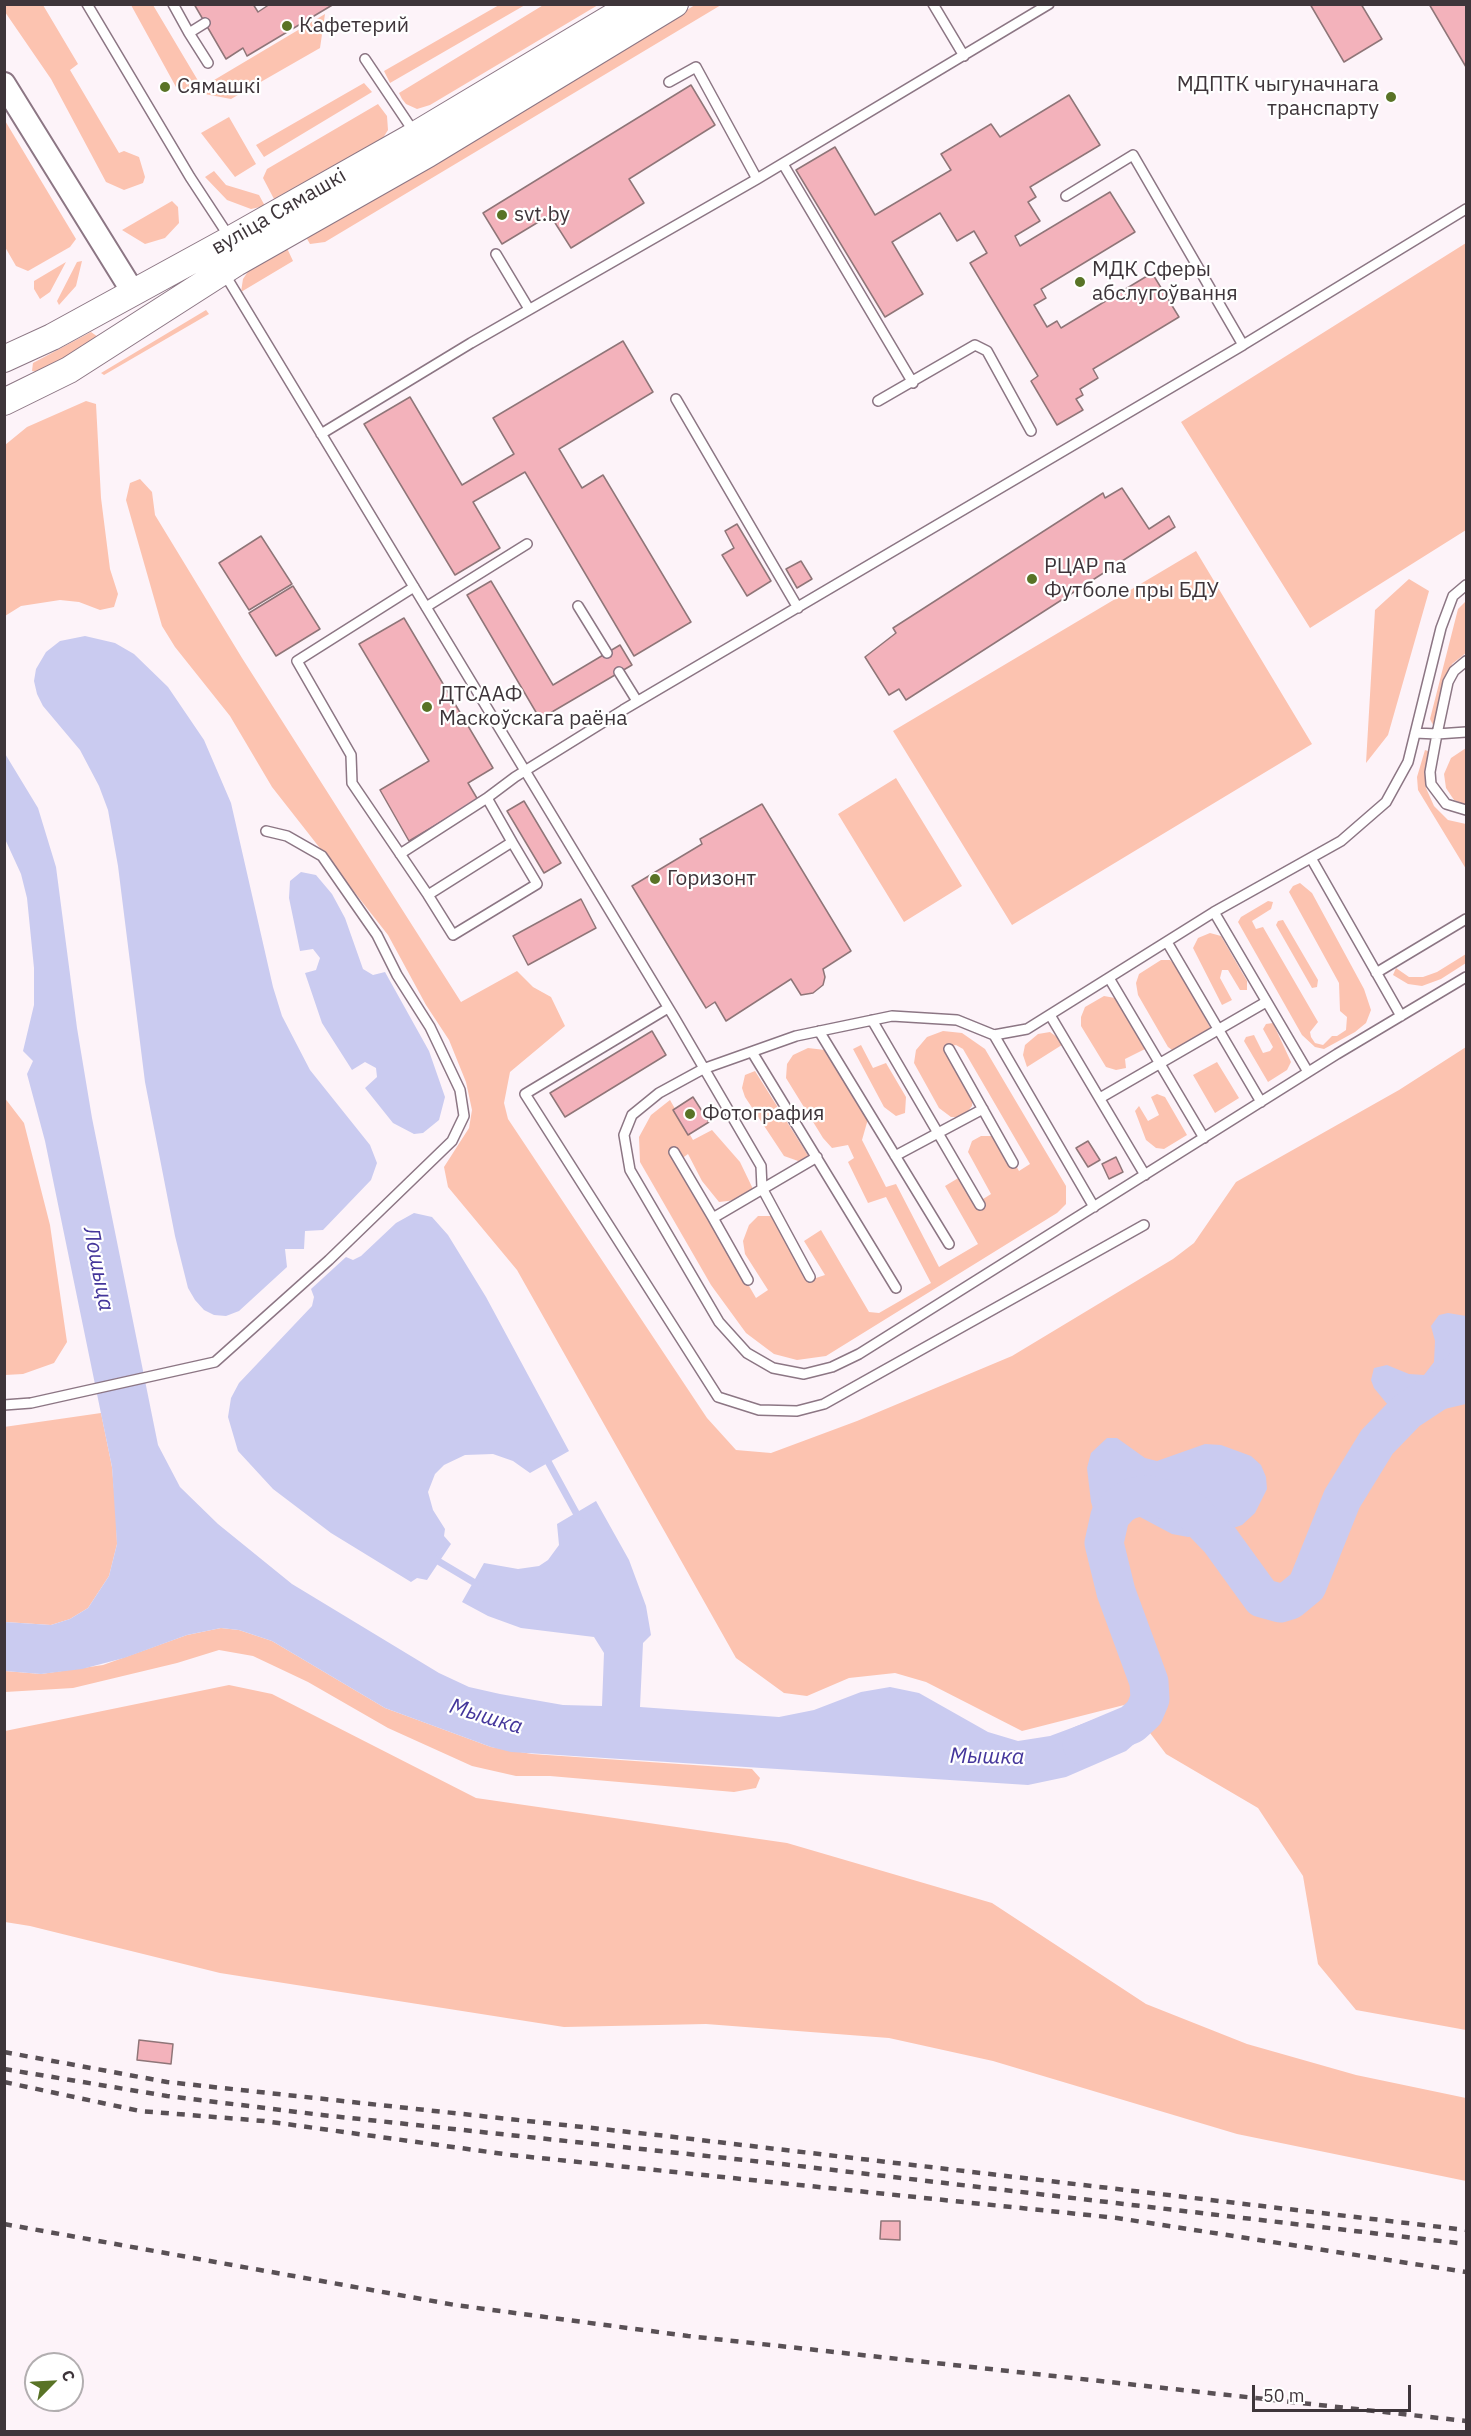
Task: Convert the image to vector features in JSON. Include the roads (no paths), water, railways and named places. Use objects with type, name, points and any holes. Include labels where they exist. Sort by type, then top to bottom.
[{"type":"main road","name":"вуліца Сямашкі","points":[[422,144],[634,4]]},
{"type":"main road","name":"вуліца Сямашкі","points":[[4,359],[133,292],[223,257],[675,4]]},
{"type":"main road","name":"вуліца Сямашкі","points":[[4,402],[62,374],[149,319],[223,257]]},
{"type":"main road","points":[[133,292],[149,319]]},
{"type":"street","points":[[4,84],[133,292]]},
{"type":"lane","points":[[87,4],[190,177],[223,257],[321,434],[668,1008],[760,1166],[762,1188],[810,1277]]},
{"type":"lane","points":[[172,4],[208,63]]},
{"type":"lane","points":[[933,4],[964,56]]},
{"type":"lane","points":[[321,434],[529,309],[783,164],[1049,4]]},
{"type":"lane","points":[[189,33],[205,23]]},
{"type":"lane","points":[[365,59],[422,144]]},
{"type":"lane","points":[[669,82],[696,67],[757,179]]},
{"type":"lane","points":[[1066,196],[1133,155],[1243,345]]},
{"type":"lane","points":[[783,164],[913,383]]},
{"type":"lane","points":[[400,854],[488,798],[525,770],[637,702],[1243,345],[1467,209]]},
{"type":"lane","points":[[496,254],[529,309]]},
{"type":"lane","points":[[878,401],[913,383],[975,345],[987,351],[1031,430]]},
{"type":"lane","points":[[676,399],[798,608]]},
{"type":"lane","points":[[426,607],[527,544]]},
{"type":"lane","points":[[1467,585],[1453,596],[1441,628],[1408,762],[1386,802],[1341,841],[1214,912],[1027,1029],[994,1035],[957,1020],[892,1016],[796,1036],[703,1070],[658,1093],[632,1115],[624,1135],[630,1170],[719,1322],[747,1353],[773,1368],[804,1374],[832,1367],[859,1354],[1308,1072],[1467,977]]},
{"type":"lane","points":[[414,587],[297,661],[351,755],[352,783],[453,935],[537,884],[488,798]]},
{"type":"lane","points":[[578,606],[607,653]]},
{"type":"lane","points":[[1467,661],[1454,671],[1448,682],[1430,772],[1431,784],[1446,804],[1467,810]]},
{"type":"lane","points":[[619,672],[637,702]]},
{"type":"lane","points":[[1415,733],[1467,732]]},
{"type":"lane","points":[[4,1405],[64,1396],[215,1362],[329,1260],[452,1142],[464,1116],[460,1090],[430,1027],[365,917],[322,856],[287,836],[266,831]]},
{"type":"lane","points":[[428,895],[512,842]]},
{"type":"lane","points":[[1311,858],[1401,1016]]},
{"type":"lane","points":[[1214,912],[1308,1072]]},
{"type":"lane","points":[[1376,973],[1467,919]]},
{"type":"lane","points":[[1167,942],[1261,1102]]},
{"type":"lane","points":[[1109,978],[1204,1138]]},
{"type":"lane","points":[[1100,1098],[1266,1002]]},
{"type":"lane","points":[[668,1008],[525,1094],[718,1397],[759,1410],[797,1411],[824,1404],[1144,1225]]},
{"type":"lane","points":[[1050,1015],[1145,1175]]},
{"type":"lane","points":[[872,1020],[980,1205]]},
{"type":"lane","points":[[819,1031],[948,1244]]},
{"type":"lane","points":[[994,1035],[1094,1207]]},
{"type":"lane","points":[[949,1049],[1013,1163]]},
{"type":"lane","points":[[752,1052],[896,1288]]},
{"type":"lane","points":[[895,1156],[983,1109]]},
{"type":"lane","points":[[674,1152],[748,1280]]},
{"type":"lane","points":[[713,1218],[817,1157]]},
{"type":"water","points":[[85,636],[115,643],[134,654],[168,687],[204,740],[231,803],[273,987],[282,1016],[310,1070],[370,1145],[377,1163],[371,1180],[323,1230],[305,1231],[304,1249],[285,1249],[287,1267],[239,1311],[226,1316],[214,1315],[204,1310],[195,1300],[188,1288],[175,1236],[145,1082],[118,866],[108,810],[99,786],[80,750],[43,706],[34,681],[36,669],[46,652],[60,641]]},
{"type":"water","name":"Лошыца","points":[[4,752],[38,808],[56,867],[77,1028],[92,1118],[158,1445],[180,1487],[218,1524],[292,1584],[439,1673],[469,1687],[500,1694],[563,1705],[602,1706],[604,1653],[594,1637],[521,1628],[488,1616],[462,1602],[484,1563],[518,1569],[539,1566],[548,1560],[559,1545],[557,1524],[596,1501],[629,1560],[646,1606],[651,1635],[643,1643],[640,1707],[779,1717],[814,1710],[861,1692],[890,1687],[919,1693],[988,1732],[1018,1741],[1050,1736],[1109,1714],[1119,1713],[1132,1724],[1135,1734],[1134,1744],[1126,1751],[1066,1777],[1028,1785],[511,1752],[491,1747],[385,1708],[272,1641],[239,1630],[221,1628],[187,1635],[124,1658],[82,1669],[41,1674],[5,1671],[5,1622],[51,1625],[70,1619],[88,1608],[109,1576],[117,1544],[112,1467],[45,1141],[27,1074],[33,1061],[23,1051],[34,1005],[34,968],[27,898],[21,874],[5,839]]},
{"type":"water","points":[[301,872],[316,875],[332,894],[345,918],[363,969],[373,975],[385,972],[429,1051],[445,1097],[439,1120],[423,1133],[414,1134],[393,1123],[365,1088],[377,1077],[376,1068],[365,1062],[352,1070],[322,1023],[305,973],[316,970],[320,958],[313,949],[300,951],[289,898],[290,881]]},
{"type":"water","points":[[414,1213],[432,1217],[448,1235],[486,1297],[569,1451],[530,1473],[513,1461],[493,1454],[465,1455],[444,1465],[435,1474],[428,1492],[433,1510],[445,1529],[444,1536],[451,1544],[427,1580],[417,1578],[411,1582],[331,1533],[273,1489],[238,1451],[228,1417],[231,1398],[239,1383],[312,1306],[314,1297],[311,1289],[346,1257],[353,1260],[361,1256],[396,1223]]},
{"type":"water","points":[[1448,1313],[1466,1316],[1466,1404],[1419,1415],[1398,1411],[1388,1405],[1374,1388],[1371,1380],[1374,1368],[1387,1365],[1409,1374],[1424,1375],[1434,1362],[1435,1341],[1431,1326],[1439,1315]]},
{"type":"water","points":[[1107,1438],[1117,1438],[1145,1458],[1157,1461],[1205,1444],[1221,1445],[1251,1456],[1261,1465],[1266,1477],[1267,1489],[1255,1513],[1242,1525],[1225,1531],[1188,1537],[1172,1534],[1140,1517],[1122,1521],[1112,1530],[1103,1529],[1097,1522],[1091,1502],[1087,1468],[1091,1453]]},
{"type":"waterway","name":"Мышка","points":[[1082,1745],[1132,1724],[1144,1713],[1150,1699],[1149,1682],[1116,1592],[1104,1543],[1110,1516],[1120,1505],[1133,1497],[1148,1495],[1179,1503],[1193,1512],[1220,1540],[1262,1598],[1280,1603],[1290,1600],[1307,1586],[1342,1499],[1377,1442],[1407,1411],[1448,1384],[1466,1365]]},
{"type":"waterway","points":[[545,1456],[580,1520]]},
{"type":"waterway","points":[[433,1558],[480,1586]]},
{"type":"railway","points":[[4,2052],[167,2082],[666,2136],[1466,2230]]},
{"type":"railway","points":[[4,2069],[167,2096],[322,2115],[782,2164],[1466,2244]]},
{"type":"railway","points":[[4,2082],[140,2111],[264,2121],[511,2155],[1117,2218],[1466,2272]]},
{"type":"railway","points":[[4,2224],[455,2305],[688,2336],[1466,2421]]},
{"type":"place","name":"Кафетерий","points":[[287,26]]},
{"type":"place","name":"Сямашкі","points":[[165,87]]},
{"type":"place","name":"МДПТК чыгуначнага транспарту","points":[[1391,97]]},
{"type":"place","name":"svt.by","points":[[502,215]]},
{"type":"place","name":"МДК Сферы абслугоўвання","points":[[1080,282]]},
{"type":"place","name":"РЦАР па Футболе пры БДУ","points":[[1032,579]]},
{"type":"place","name":"ДТСААФ Маскоўскага раёна","points":[[427,707]]},
{"type":"place","name":"Горизонт","points":[[655,879]]},
{"type":"place","name":"Фотография","points":[[690,1114]]}]
